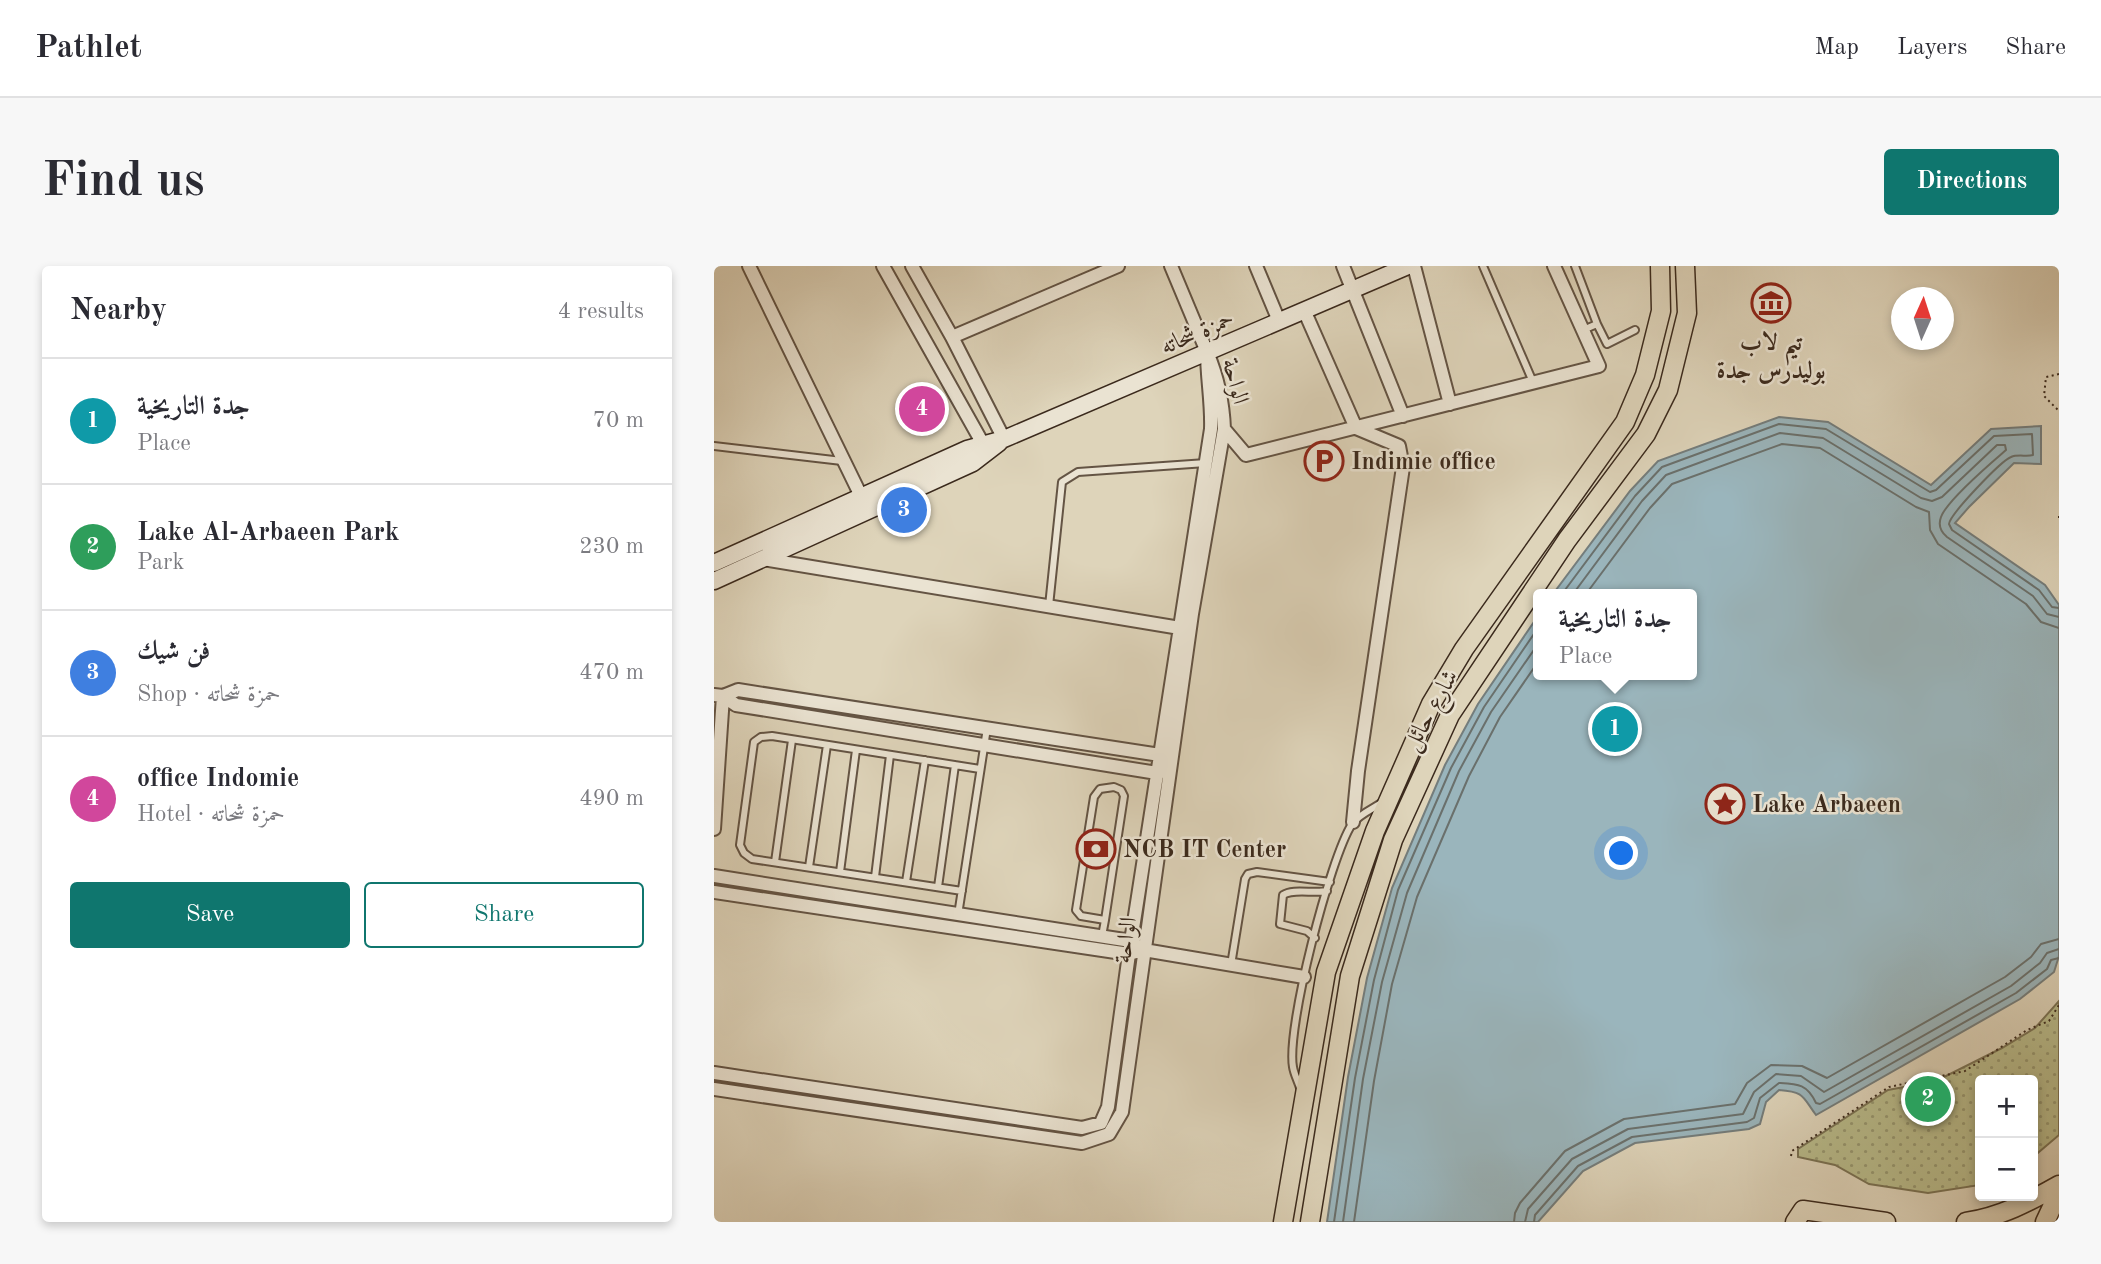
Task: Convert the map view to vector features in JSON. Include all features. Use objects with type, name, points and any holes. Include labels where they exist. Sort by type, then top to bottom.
[{"type":"main road","name":"حمزة شحاته","points":[[714,562],[967,449],[1004,439],[1408,266]]},
{"type":"main road","name":"شارع حائل","points":[[1283,1222],[1326,972],[1375,831],[1431,704],[1464,649],[1625,422],[1645,376],[1661,312],[1660,266]]},
{"type":"main road","name":"شارع حائل","points":[[1534,589],[1646,434],[1668,390],[1687,313],[1685,266]]},
{"type":"main road","name":"حمزة شحاته","points":[[714,581],[973,463],[1004,439]]},
{"type":"main road","name":"شارع حائل","points":[[1310,1222],[1350,976],[1393,840],[1450,715],[1533,591]]},
{"type":"main road","points":[[1966,1222],[1987,1219],[2027,1203],[2059,1185]]},
{"type":"main road","points":[[2046,1222],[2059,1192]]},
{"type":"main road","points":[[1795,1222],[1803,1210],[1886,1222]]},
{"type":"street","points":[[749,266],[861,496]]},
{"type":"street","points":[[883,266],[983,444]]},
{"type":"street","points":[[912,266],[1004,439]]},
{"type":"street","points":[[952,337],[1118,266]]},
{"type":"street","points":[[1171,266],[1207,352]]},
{"type":"street","points":[[1256,266],[1279,321]]},
{"type":"street","points":[[1343,266],[1403,416]]},
{"type":"street","points":[[1414,266],[1450,404]]},
{"type":"street","points":[[1224,429],[1247,455],[1599,366],[1554,266]]},
{"type":"street","points":[[1304,310],[1356,428],[1399,446],[1403,467],[1358,771],[1353,822]]},
{"type":"street","name":"الواحة","points":[[714,1073],[1082,1128],[1101,1123],[1108,1107],[1130,947],[1224,429],[1223,402],[1217,376],[1207,352]]},
{"type":"street","name":"الواحة","points":[[714,1088],[1082,1143],[1109,1134],[1122,1112],[1144,950],[1163,771],[1160,755],[1206,463],[1212,405],[1207,380],[1207,352]]},
{"type":"street","points":[[763,559],[1180,628]]},
{"type":"street","points":[[718,696],[738,690],[1160,755]]},
{"type":"street","points":[[718,696],[736,705],[1163,771]]},
{"type":"street","points":[[714,829],[718,696]]},
{"type":"street","points":[[714,876],[1102,937],[1130,947]]},
{"type":"street","points":[[714,892],[1130,947],[1304,977]]},
{"type":"lane","points":[[1483,266],[1533,382]]},
{"type":"lane","points":[[1575,266],[1607,344],[1635,330]]},
{"type":"lane","points":[[1583,330],[1597,324]]},
{"type":"lane","points":[[714,446],[844,461]]},
{"type":"lane","points":[[1049,606],[1062,482],[1078,472],[1206,463]]},
{"type":"lane","points":[[958,915],[987,728]]},
{"type":"lane","points":[[962,891],[752,859],[744,853],[740,845],[754,742],[761,737],[772,736],[980,769]]},
{"type":"lane","points":[[775,862],[792,740]]},
{"type":"lane","points":[[809,867],[827,745]]},
{"type":"lane","points":[[840,872],[856,750]]},
{"type":"lane","points":[[874,877],[890,755]]},
{"type":"lane","points":[[906,882],[925,760]]},
{"type":"lane","points":[[938,887],[955,765]]},
{"type":"lane","points":[[1102,937],[1105,920],[1124,796],[1121,790],[1114,787],[1100,789],[1094,796],[1076,910],[1081,916],[1105,920]]},
{"type":"lane","points":[[1303,1099],[1293,1066],[1294,1038],[1304,977],[1327,891],[1353,822],[1390,797]]},
{"type":"lane","points":[[1231,965],[1245,878],[1248,874],[1256,872],[1330,882]]},
{"type":"lane","points":[[1315,938],[1307,931],[1280,924],[1283,895],[1289,892],[1315,894],[1327,891]]},
{"type":"path","points":[[2059,374],[2046,377],[2044,396],[2059,411]]},
{"type":"path","points":[[1791,1156],[1792,1151],[1889,1087],[1965,1070],[2027,1030],[2049,1021],[2059,1005]]},
{"type":"green space","points":[[2059,1001],[2059,1135],[2038,1153],[2038,1075],[1975,1075],[1975,1186],[1928,1193],[1869,1184],[1835,1165],[1798,1157],[1798,1149],[1888,1090],[1936,1081],[2035,1028]]},
{"type":"water","points":[[1779,417],[1828,422],[1931,485],[1991,429],[2041,426],[2041,464],[2014,463],[1955,523],[2045,585],[2059,605],[2059,956],[2054,972],[2020,999],[1816,1115],[1802,1096],[1779,1090],[1766,1102],[1760,1124],[1749,1129],[1635,1143],[1583,1171],[1538,1222],[1327,1222],[1348,1077],[1367,978],[1392,888],[1445,765],[1478,704],[1533,623],[1533,680],[1697,680],[1697,589],[1557,589],[1630,491],[1658,461]]},
{"type":"place","name":"تيم لاب بوليدرس جدة","points":[[1771,303]]},
{"type":"place","name":"office Indomie","points":[[922,409]]},
{"type":"place","name":"Indimie office","points":[[1324,461]]},
{"type":"place","name":"فن شيك","points":[[904,510]]},
{"type":"place","name":"جدة التاريخية","points":[[1615,729]]},
{"type":"place","name":"Lake Arbaeen","points":[[1725,804]]},
{"type":"place","name":"NCB IT Center","points":[[1096,849]]},
{"type":"place","name":"Lake Al-Arbaeen Park","points":[[1928,1099]]}]
